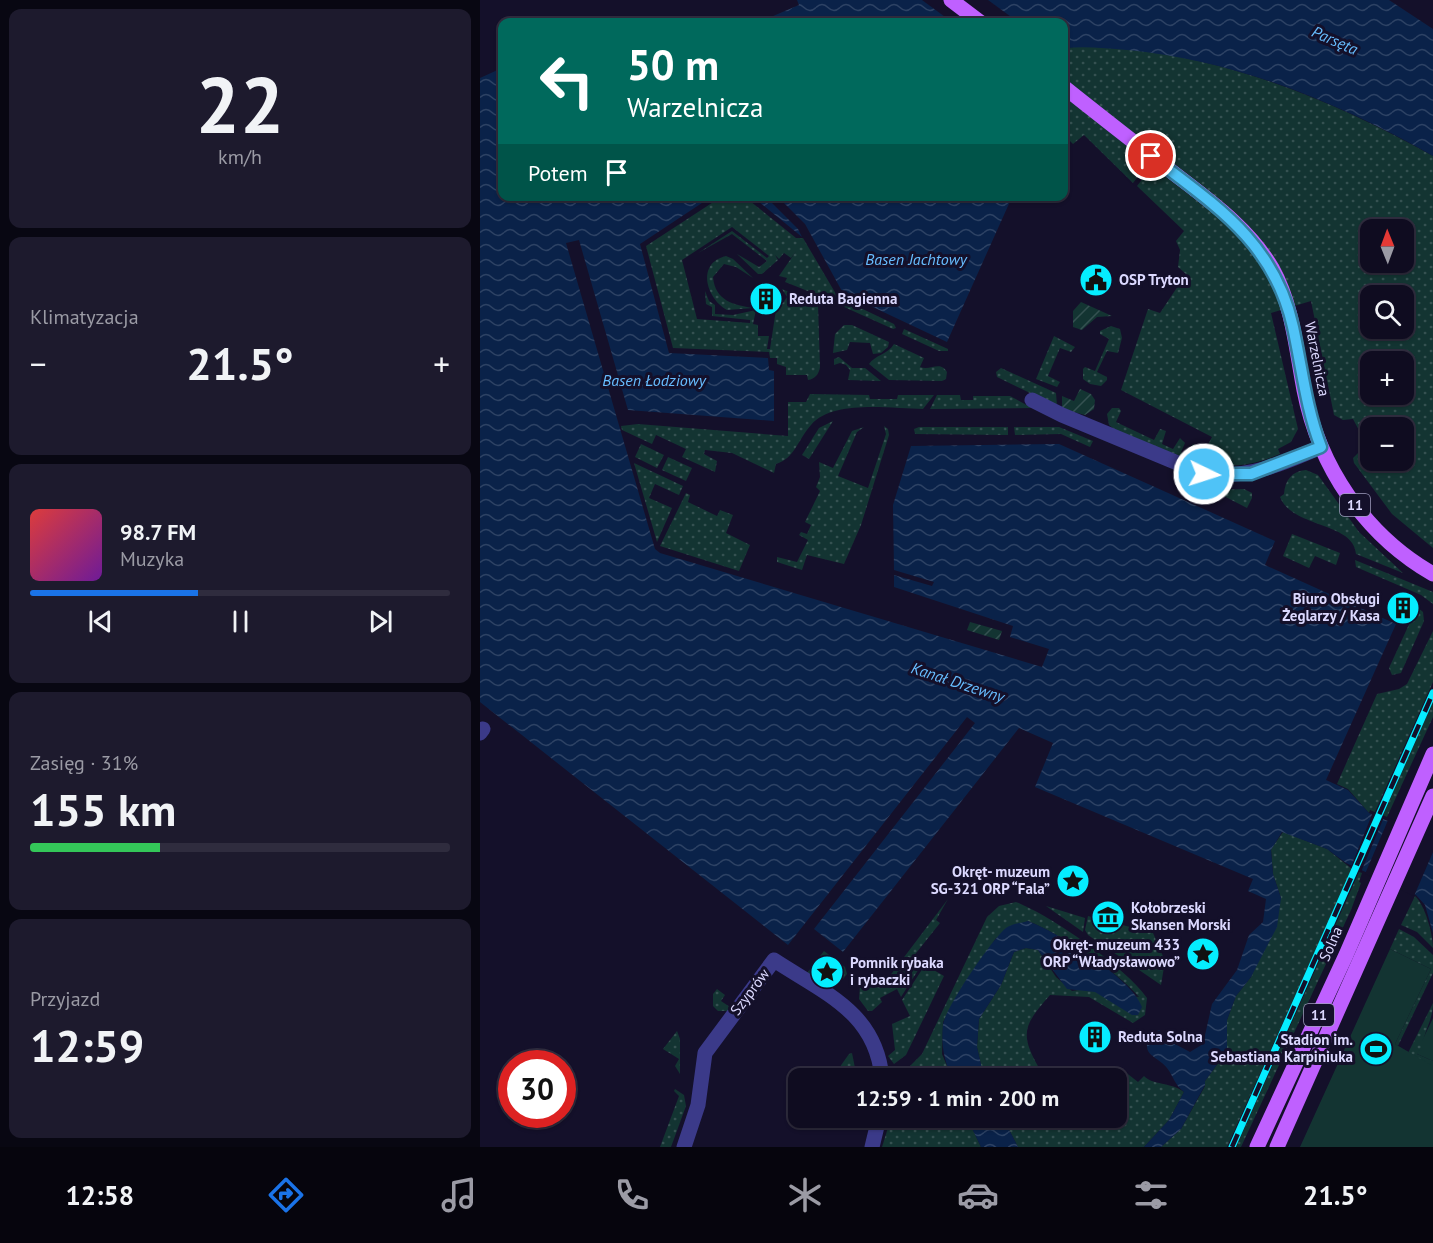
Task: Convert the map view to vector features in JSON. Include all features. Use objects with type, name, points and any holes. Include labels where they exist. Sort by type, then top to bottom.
[{"type":"main road","points":[[951,0],[975,18]]},
{"type":"main road","name":"Warzelnicza","points":[[1068,90],[1209,200],[1242,230],[1272,268],[1288,308],[1306,400],[1321,447],[1342,486],[1369,522],[1403,554],[1433,574]]},
{"type":"main road","name":"Solna","points":[[1257,1147],[1433,754]]},
{"type":"main road","name":"11","points":[[1277,1147],[1433,796]]},
{"type":"street","points":[[1032,400],[1062,415],[1204,474],[1251,474],[1321,447]]},
{"type":"street","name":"Szyprów","points":[[684,1147],[698,1105],[705,1053],[774,960],[834,999],[858,1019],[874,1041],[880,1068]]},
{"type":"street","points":[[872,1147],[877,1128]]},
{"type":"green space","points":[[1083,46],[1165,54],[1235,70],[1336,108],[1433,156],[1433,548],[1392,514],[1354,463],[1353,458],[1360,448],[1360,471],[1414,471],[1414,417],[1360,417],[1360,432],[1353,419],[1343,420],[1334,415],[1311,301],[1271,313],[1298,429],[1291,442],[1278,449],[1280,454],[1247,464],[1217,465],[1155,447],[1125,435],[1109,425],[1107,414],[1112,408],[1119,408],[1121,411],[1116,422],[1154,440],[1160,429],[1166,431],[1162,444],[1173,449],[1180,438],[1185,443],[1181,452],[1186,455],[1193,444],[1205,450],[1212,437],[1121,390],[1148,309],[1160,313],[1186,274],[1178,267],[1180,250],[1176,241],[1184,231],[1137,186],[1147,173],[1143,170],[1133,183],[1084,135],[1073,144],[1068,139],[1068,48]]},
{"type":"green space","points":[[715,201],[750,201],[796,238],[803,238],[836,294],[833,302],[785,282],[787,278],[779,276],[797,250],[791,258],[784,253],[779,259],[775,255],[778,260],[762,274],[758,274],[737,254],[759,267],[767,261],[732,234],[698,253],[732,231],[767,258],[769,256],[732,227],[682,260],[697,319],[750,323],[750,320],[712,316],[712,307],[706,304],[705,291],[709,301],[715,305],[715,314],[733,315],[756,310],[753,324],[758,325],[758,336],[769,336],[767,349],[770,349],[777,303],[783,303],[787,297],[782,289],[818,304],[820,367],[818,374],[808,380],[807,375],[786,375],[786,367],[777,364],[777,358],[770,358],[769,352],[673,348],[646,246]]},
{"type":"green space","points":[[726,256],[733,259],[753,278],[736,267],[724,264],[713,277],[717,292],[733,303],[753,308],[727,310],[714,297],[707,281],[708,273],[717,260]]},
{"type":"green space","points":[[844,300],[894,324],[896,328],[893,329],[842,306]]},
{"type":"green space","points":[[1081,302],[1112,316],[1097,317],[1082,330],[1073,327],[1073,311]]},
{"type":"green space","points":[[844,325],[852,325],[889,342],[888,347],[881,353],[873,354],[870,343],[850,342],[847,350],[833,353],[835,334]]},
{"type":"green space","points":[[1111,326],[1120,329],[1122,338],[1118,353],[1107,351],[1097,372],[1107,377],[1107,380],[1101,386],[1090,384],[1083,379],[1083,369],[1085,367],[1095,371],[1109,339],[1100,334],[1100,331]]},
{"type":"green space","points":[[904,329],[948,351],[939,351],[902,334]]},
{"type":"green space","points":[[1054,336],[1075,347],[1071,352],[1060,348],[1048,376],[1060,382],[1057,387],[1036,379]]},
{"type":"green space","points":[[894,344],[924,358],[920,367],[938,366],[944,369],[947,372],[946,379],[942,381],[889,380],[869,364]]},
{"type":"green space","points":[[839,357],[852,368],[865,368],[881,381],[848,380],[850,370],[846,365],[840,363],[834,365],[834,359]]},
{"type":"green space","points":[[1001,368],[1056,393],[1057,406],[997,377],[996,372]]},
{"type":"green space","points":[[1080,389],[1091,394],[1095,400],[1094,409],[1085,415],[1062,409],[1062,396],[1074,401]]},
{"type":"green space","points":[[810,394],[869,395],[870,399],[897,399],[898,395],[934,395],[923,409],[864,407],[833,412],[821,417],[806,431],[788,458],[776,464],[774,473],[732,453],[705,450],[704,454],[717,461],[715,472],[682,457],[686,449],[656,435],[652,444],[622,430],[621,426],[638,424],[788,436],[788,402],[806,402]]},
{"type":"green space","points":[[937,395],[960,395],[961,400],[973,400],[973,396],[1010,396],[1032,408],[930,409]]},
{"type":"green space","points":[[833,421],[809,459],[802,455],[819,428]]},
{"type":"green space","points":[[884,426],[888,429],[889,435],[861,525],[844,564],[807,555],[802,570],[777,562],[777,557],[797,562],[808,540],[799,535],[801,532],[807,534],[811,525],[805,522],[820,491],[816,487],[820,477],[819,462],[833,468],[852,431],[864,427],[857,432],[838,476],[868,488],[886,434]]},
{"type":"green space","points":[[919,427],[1008,427],[1008,435],[915,434],[914,429]]},
{"type":"green space","points":[[1014,427],[1059,427],[1093,441],[1090,447],[1061,434],[1015,435]]},
{"type":"green space","points":[[641,444],[664,455],[657,468],[635,457]]},
{"type":"green space","points":[[668,457],[692,468],[686,481],[662,470]]},
{"type":"green space","points":[[634,463],[683,486],[679,495],[655,484],[649,498],[672,508],[657,542]]},
{"type":"green space","points":[[1306,470],[1318,475],[1359,532],[1403,573],[1356,554],[1353,544],[1345,536],[1287,507],[1280,497],[1284,494],[1286,484],[1293,474]]},
{"type":"green space","points":[[1244,489],[1252,493],[1252,498],[1247,508],[1212,490]]},
{"type":"green space","points":[[686,493],[690,495],[688,502],[717,516],[720,510],[733,515],[726,533],[750,545],[739,571],[660,546]]},
{"type":"green space","points":[[1292,534],[1340,553],[1336,565],[1315,556],[1309,568],[1283,556]]},
{"type":"green space","points":[[1355,560],[1433,592],[1433,604],[1421,595],[1356,567]]},
{"type":"green space","points":[[1417,607],[1423,612],[1424,621],[1401,673],[1392,675],[1389,668]]},
{"type":"green space","points":[[970,622],[1002,631],[999,640],[967,630]]},
{"type":"green space","points":[[1433,631],[1433,682],[1375,812],[1370,810],[1369,813],[1348,789],[1337,784],[1377,694],[1399,689],[1407,684]]},
{"type":"green space","points":[[1433,702],[1433,717],[1387,817],[1383,815]]},
{"type":"green space","points":[[1283,832],[1327,849],[1352,869],[1227,1147],[1161,1147],[1181,1129],[1205,1086],[1205,1081],[1227,1051],[1227,1020],[1236,996],[1251,977],[1281,898],[1273,874],[1271,849]]},
{"type":"green space","points":[[1359,872],[1362,873],[1359,882],[1361,883],[1351,910],[1241,1147],[1236,1147]]},
{"type":"green space","points":[[1415,896],[1428,920],[1433,948],[1417,932],[1401,925]]},
{"type":"green space","points":[[948,899],[936,920],[940,923],[913,957],[922,964],[901,997],[897,989],[880,998],[882,1002],[872,1011],[868,1011],[859,999],[860,986],[869,975],[883,985]]},
{"type":"green space","points":[[1016,902],[1031,909],[1067,930],[1106,958],[1123,972],[1147,998],[1145,1015],[1133,1023],[1089,997],[1050,995],[1034,1014],[1027,1030],[1029,1046],[1039,1068],[982,1068],[977,1047],[979,1019],[1001,985],[1014,952],[1026,948],[1038,950],[1056,977],[1072,991],[1085,989],[1139,997],[1117,976],[1087,954],[1055,934],[1028,921],[996,938],[959,993],[943,1022],[942,1054],[948,1068],[908,1068],[922,1054],[987,917],[999,906]]},
{"type":"green space","points":[[1046,906],[1085,918],[1083,932]]},
{"type":"green space","points":[[1088,916],[1153,933],[1165,961],[1161,985],[1088,935],[1085,930]]},
{"type":"green space","points":[[1399,929],[1414,937],[1433,955],[1433,973],[1398,1046],[1395,1044],[1431,969],[1390,949]]},
{"type":"green space","name":"Stadion im. Sebastiana Karpiniuka","points":[[1390,949],[1431,969],[1395,1044],[1433,1066],[1433,1147],[1300,1147]]},
{"type":"green space","points":[[824,951],[845,967],[847,974],[843,979],[834,982],[831,969],[823,970],[820,981],[807,973]]},
{"type":"green space","points":[[925,965],[944,976],[906,1055],[894,1064],[888,1056],[895,1050],[892,1024],[910,1016],[902,1000]]},
{"type":"green space","points":[[717,989],[725,995],[721,1001],[730,1007],[728,1011],[718,1011],[713,1006],[713,994]]},
{"type":"green space","points":[[1433,1003],[1422,1051],[1417,1054],[1433,1061],[1433,1068],[1410,1057],[1408,1053]]},
{"type":"green space","points":[[1433,1018],[1433,1061],[1417,1054],[1419,1050],[1422,1051],[1422,1041]]},
{"type":"green space","points":[[677,1031],[680,1039],[680,1074],[675,1066],[679,1059],[663,1049]]},
{"type":"green space","points":[[852,1053],[855,1068],[839,1068]]},
{"type":"green space","points":[[1127,1073],[1138,1082],[1144,1076],[1184,1092],[1169,1120],[1144,1147],[1018,1147],[1008,1128],[1127,1128]]},
{"type":"green space","points":[[675,1089],[684,1095],[686,1106],[671,1147],[660,1147],[679,1096],[674,1091]]},
{"type":"green space","points":[[888,1128],[972,1128],[981,1147],[882,1147]]},
{"type":"water","name":"Parsęta","points":[[797,0],[1389,0],[1433,29],[1433,156],[1361,118],[1286,87],[1247,74],[1168,55],[1103,48],[1068,48],[1068,18],[768,18],[799,5]]},
{"type":"water","points":[[498,70],[498,201],[705,201],[640,244],[669,353],[768,358],[769,370],[774,371],[774,421],[628,410],[579,240],[566,243],[655,549],[660,553],[1042,667],[1049,649],[1010,637],[1013,626],[894,587],[894,575],[932,586],[934,582],[894,570],[893,505],[911,446],[1059,444],[1275,541],[1265,565],[1396,624],[1326,780],[1348,790],[1369,813],[1433,840],[1433,933],[1425,905],[1416,895],[1346,863],[1327,849],[1282,832],[1271,850],[1273,874],[1281,898],[1277,927],[1251,977],[1236,996],[1227,1020],[1227,1051],[1205,1081],[1181,1129],[1161,1147],[1144,1147],[1169,1120],[1184,1092],[1167,1068],[1149,1052],[1147,1043],[1149,1037],[1159,1030],[1173,1043],[1190,1052],[1203,1044],[1212,1004],[1237,970],[1249,935],[1263,922],[1266,899],[1248,891],[1253,879],[1035,787],[1053,743],[1019,728],[843,952],[814,929],[975,723],[967,717],[788,945],[480,702],[480,78]]},
{"type":"water","points":[[758,201],[770,201],[798,229],[802,237]]},
{"type":"water","name":"Basen Jachtowy","points":[[782,201],[1010,201],[947,342],[843,293],[805,224]]},
{"type":"water","points":[[1028,921],[1074,945],[1124,983],[1142,1007],[1138,1015],[1132,1015],[1095,992],[1067,989],[1038,950],[1026,948],[1014,952],[1001,985],[979,1019],[977,1047],[982,1068],[948,1068],[942,1039],[946,1016],[970,974],[991,945],[999,935],[1013,925]]},
{"type":"water","points":[[972,1128],[1008,1128],[1018,1147],[981,1147]]},
{"type":"pier","points":[[922,0],[988,0],[1013,18],[947,18]]},
{"type":"pier","points":[[1373,812],[1384,817],[1361,872],[1351,867]]},
{"type":"pier","points":[[1389,818],[1433,837],[1433,852],[1414,896],[1365,874]]},
{"type":"railway","points":[[1232,1147],[1433,693]]},
{"type":"place","name":"OSP Tryton","points":[[1096,280]]},
{"type":"place","name":"Reduta Bagienna","points":[[766,299]]},
{"type":"place","name":"Biuro Obsługi Żeglarzy / Kasa","points":[[1403,608]]},
{"type":"place","name":"Okręt- muzeum SG-321 ORP “Fala”","points":[[1073,881]]},
{"type":"place","name":"Kołobrzeski Skansen Morski","points":[[1108,917]]},
{"type":"place","name":"Okręt- muzeum 433 ORP “Władysławowo”","points":[[1203,954]]},
{"type":"place","name":"Pomnik rybaka i rybaczki","points":[[827,972]]},
{"type":"place","name":"Reduta Solna","points":[[1095,1037]]},
{"type":"place","name":"Stadion im. Sebastiana Karpiniuka","points":[[1376,1049]]},
{"type":"route","points":[[1151,156],[1233,220],[1251,239],[1272,268],[1288,308],[1306,400],[1321,447],[1280,465],[1251,474],[1229,476],[1204,474]]},
{"type":"water label","name":"Basen Łodziowy","points":[[654,380]]},
{"type":"water label","name":"Kanał Drzewny","points":[[958,682]]}]
